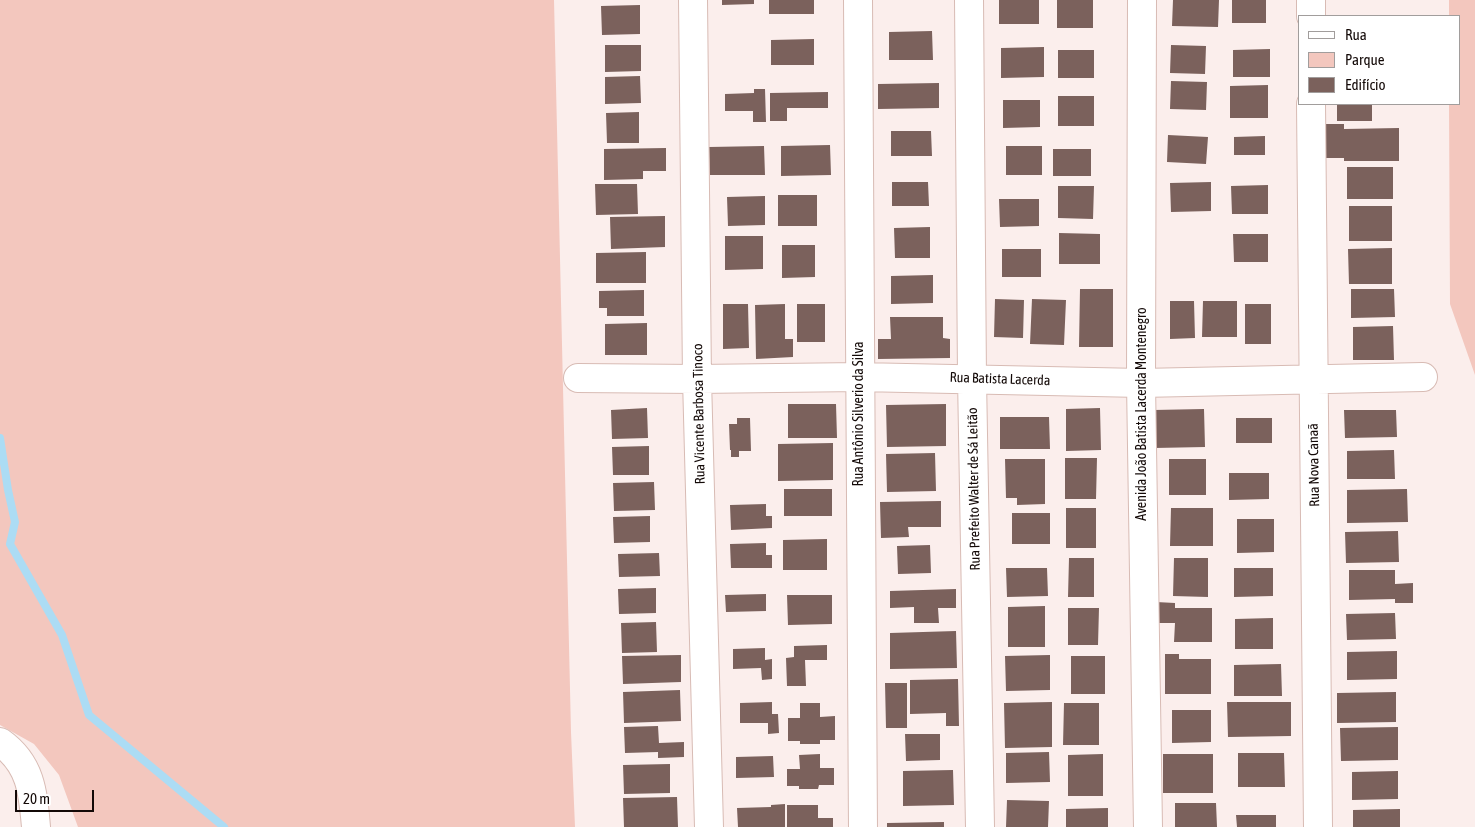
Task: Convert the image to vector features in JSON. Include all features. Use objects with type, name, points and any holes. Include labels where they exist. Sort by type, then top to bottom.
[{"type":"street","name":"Rua Vicente Barbosa Tinoco","points":[[693,0],[698,379],[709,827]]},
{"type":"street","name":"Rua Antônio Silverio da Silva","points":[[858,0],[863,827]]},
{"type":"street","name":"Rua Prefeito Walter de Sá Leitão","points":[[969,0],[972,378],[980,827]]},
{"type":"street","name":"Avenida João Batista Lacerda Montenegro","points":[[1142,0],[1141,383],[1148,827]]},
{"type":"street","points":[[1310,15],[1311,0]]},
{"type":"street","name":"Rua Nova Canaã","points":[[1311,105],[1312,379],[1318,827]]},
{"type":"street","name":"Rua Batista Lacerda","points":[[578,378],[698,379],[859,376],[1141,383],[1423,377]]},
{"type":"street","points":[[0,742],[17,757],[26,770],[32,789],[36,827]]},
{"type":"green space","points":[[0,0],[554,0],[571,732],[575,827],[78,827],[59,775],[34,744],[0,725]]},
{"type":"green space","points":[[1449,0],[1475,0],[1475,375],[1450,304],[1449,105],[1460,105],[1460,15],[1449,15]]},
{"type":"building","points":[[722,0],[754,0],[754,4],[722,5]]},
{"type":"building","points":[[769,0],[814,0],[814,14],[769,14]]},
{"type":"building","points":[[999,0],[1039,0],[1039,24],[999,24]]},
{"type":"building","points":[[1057,0],[1093,0],[1093,28],[1057,28]]},
{"type":"building","points":[[1173,0],[1219,0],[1218,27],[1172,26]]},
{"type":"building","points":[[1232,0],[1266,0],[1266,23],[1232,23]]},
{"type":"building","points":[[640,5],[640,34],[602,35],[601,6]]},
{"type":"building","points":[[932,31],[933,60],[889,60],[889,32]]},
{"type":"building","points":[[814,39],[814,65],[771,65],[771,40]]},
{"type":"building","points":[[605,45],[641,45],[641,71],[605,72]]},
{"type":"building","points":[[1171,45],[1206,46],[1205,74],[1170,73]]},
{"type":"building","points":[[1044,47],[1044,77],[1001,78],[1001,48]]},
{"type":"building","points":[[1270,49],[1270,77],[1233,77],[1233,50]]},
{"type":"building","points":[[1058,50],[1094,50],[1094,78],[1058,78]]},
{"type":"building","points":[[640,76],[641,103],[605,104],[605,77]]},
{"type":"building","points":[[1171,81],[1207,82],[1206,110],[1170,109]]},
{"type":"building","points":[[939,83],[939,108],[878,109],[878,84]]},
{"type":"building","points":[[1268,85],[1268,118],[1230,118],[1230,86]]},
{"type":"building","points":[[754,89],[765,89],[766,122],[753,122],[753,111],[725,111],[725,94],[754,93]]},
{"type":"building","points":[[828,92],[828,108],[787,108],[787,121],[770,121],[770,93]]},
{"type":"building","points":[[1058,96],[1094,96],[1094,126],[1058,126]]},
{"type":"building","points":[[1003,100],[1040,100],[1040,127],[1003,128]]},
{"type":"building","points":[[1337,105],[1372,105],[1372,121],[1337,121]]},
{"type":"building","points":[[639,112],[639,143],[607,143],[606,113]]},
{"type":"building","points":[[1325,124],[1344,124],[1344,129],[1399,128],[1399,161],[1344,161],[1344,158],[1325,158]]},
{"type":"building","points":[[891,131],[931,131],[932,156],[891,156]]},
{"type":"building","points":[[1168,135],[1208,137],[1206,164],[1167,162]]},
{"type":"building","points":[[1265,136],[1265,155],[1234,155],[1234,137]]},
{"type":"building","points":[[830,145],[831,175],[781,176],[781,146]]},
{"type":"building","points":[[764,146],[765,175],[710,175],[709,147]]},
{"type":"building","points":[[1006,146],[1042,146],[1042,175],[1006,175]]},
{"type":"building","points":[[666,148],[666,171],[643,171],[643,179],[604,180],[604,149]]},
{"type":"building","points":[[1053,149],[1091,149],[1091,176],[1053,176]]},
{"type":"building","points":[[1347,167],[1393,167],[1393,199],[1347,199]]},
{"type":"building","points":[[892,182],[928,182],[929,206],[892,206]]},
{"type":"building","points":[[1211,182],[1211,211],[1171,212],[1170,183]]},
{"type":"building","points":[[595,184],[637,184],[638,214],[596,215]]},
{"type":"building","points":[[1268,185],[1268,214],[1232,214],[1231,186]]},
{"type":"building","points":[[1058,186],[1094,186],[1093,219],[1058,218]]},
{"type":"building","points":[[778,195],[817,195],[817,226],[778,226]]},
{"type":"building","points":[[765,196],[765,225],[728,226],[727,197]]},
{"type":"building","points":[[999,199],[1039,199],[1039,226],[1000,227]]},
{"type":"building","points":[[1349,206],[1392,206],[1392,241],[1349,241]]},
{"type":"building","points":[[665,216],[665,247],[611,249],[610,217]]},
{"type":"building","points":[[930,227],[930,258],[895,258],[894,228]]},
{"type":"building","points":[[1059,233],[1100,234],[1100,264],[1059,264]]},
{"type":"building","points":[[1233,234],[1268,234],[1268,262],[1234,262]]},
{"type":"building","points":[[725,236],[763,236],[763,269],[725,270]]},
{"type":"building","points":[[782,245],[815,245],[815,277],[782,278]]},
{"type":"building","points":[[1392,248],[1392,284],[1349,284],[1348,249]]},
{"type":"building","points":[[1002,249],[1041,249],[1041,277],[1002,277]]},
{"type":"building","points":[[646,252],[646,283],[596,283],[596,253]]},
{"type":"building","points":[[933,275],[933,303],[891,304],[891,276]]},
{"type":"building","points":[[1080,289],[1113,289],[1113,347],[1079,347]]},
{"type":"building","points":[[1351,289],[1394,289],[1395,317],[1351,318]]},
{"type":"building","points":[[644,290],[644,316],[607,316],[607,308],[599,308],[599,291]]},
{"type":"building","points":[[995,299],[1024,300],[1023,338],[994,337]]},
{"type":"building","points":[[1032,299],[1066,300],[1064,345],[1030,344]]},
{"type":"building","points":[[1170,301],[1194,301],[1195,338],[1170,339]]},
{"type":"building","points":[[1203,301],[1237,301],[1237,337],[1202,337]]},
{"type":"building","points":[[723,304],[748,304],[749,348],[723,349]]},
{"type":"building","points":[[785,304],[785,339],[793,339],[793,357],[756,359],[755,305]]},
{"type":"building","points":[[797,304],[825,304],[825,342],[797,342]]},
{"type":"building","points":[[1245,304],[1271,304],[1271,344],[1245,344]]},
{"type":"building","points":[[890,317],[943,317],[943,338],[950,339],[950,358],[878,359],[878,339],[891,339]]},
{"type":"building","points":[[647,323],[647,355],[605,355],[605,324]]},
{"type":"building","points":[[1393,326],[1394,360],[1353,360],[1353,327]]},
{"type":"building","points":[[788,404],[836,404],[837,438],[788,438]]},
{"type":"building","points":[[946,404],[946,446],[887,447],[886,405]]},
{"type":"building","points":[[647,408],[648,438],[612,439],[611,410]]},
{"type":"building","points":[[1100,408],[1101,450],[1066,451],[1066,409]]},
{"type":"building","points":[[1204,409],[1205,447],[1154,448],[1154,410]]},
{"type":"building","points":[[1344,410],[1396,410],[1397,437],[1345,438]]},
{"type":"building","points":[[1000,417],[1049,417],[1050,449],[1000,449]]},
{"type":"building","points":[[737,418],[750,418],[751,451],[739,451],[739,457],[731,457],[729,424],[737,424]]},
{"type":"building","points":[[1236,418],[1272,418],[1272,443],[1236,443]]},
{"type":"building","points":[[833,443],[833,480],[778,481],[778,444]]},
{"type":"building","points":[[649,446],[649,475],[613,475],[612,447]]},
{"type":"building","points":[[1394,450],[1395,479],[1347,479],[1347,451]]},
{"type":"building","points":[[935,453],[936,491],[887,492],[886,454]]},
{"type":"building","points":[[1065,458],[1097,458],[1096,499],[1065,499]]},
{"type":"building","points":[[1005,459],[1045,459],[1045,504],[1017,505],[1017,498],[1006,498]]},
{"type":"building","points":[[1169,459],[1206,459],[1206,495],[1169,495]]},
{"type":"building","points":[[1229,473],[1269,473],[1269,499],[1229,500]]},
{"type":"building","points":[[654,482],[655,510],[614,511],[613,483]]},
{"type":"building","points":[[784,489],[832,489],[832,516],[784,516]]},
{"type":"building","points":[[1407,489],[1408,522],[1347,523],[1347,490]]},
{"type":"building","points":[[941,501],[941,527],[908,527],[909,537],[881,538],[880,502]]},
{"type":"building","points":[[766,504],[766,516],[772,516],[772,528],[731,530],[730,505]]},
{"type":"building","points":[[1066,508],[1096,508],[1096,548],[1066,548]]},
{"type":"building","points":[[1171,508],[1213,508],[1213,546],[1170,546]]},
{"type":"building","points":[[1012,513],[1050,513],[1050,544],[1012,544]]},
{"type":"building","points":[[650,516],[650,542],[614,543],[613,517]]},
{"type":"building","points":[[1237,519],[1274,519],[1274,552],[1237,553]]},
{"type":"building","points":[[1398,531],[1399,562],[1346,563],[1345,532]]},
{"type":"building","points":[[827,539],[827,570],[783,570],[783,540]]},
{"type":"building","points":[[766,543],[766,555],[772,555],[772,568],[731,568],[730,544]]},
{"type":"building","points":[[930,545],[931,573],[898,574],[897,546]]},
{"type":"building","points":[[659,553],[660,576],[619,577],[618,554]]},
{"type":"building","points":[[1069,558],[1094,558],[1094,597],[1068,597]]},
{"type":"building","points":[[1174,558],[1208,558],[1208,597],[1173,596]]},
{"type":"building","points":[[1006,568],[1047,568],[1048,596],[1007,597]]},
{"type":"building","points":[[1234,568],[1273,568],[1273,596],[1234,597]]},
{"type":"building","points":[[1349,570],[1395,570],[1395,584],[1413,583],[1413,603],[1395,603],[1395,599],[1349,600]]},
{"type":"building","points":[[656,588],[656,613],[619,614],[618,589]]},
{"type":"building","points":[[956,589],[956,608],[938,608],[939,623],[914,623],[914,607],[890,608],[890,591]]},
{"type":"building","points":[[766,594],[766,611],[726,612],[725,595]]},
{"type":"building","points":[[787,595],[832,595],[832,624],[788,625]]},
{"type":"building","points":[[1156,602],[1175,603],[1175,608],[1212,608],[1212,642],[1174,642],[1175,623],[1156,623]]},
{"type":"building","points":[[1045,606],[1045,647],[1008,647],[1008,607]]},
{"type":"building","points":[[1068,608],[1099,608],[1098,645],[1068,645]]},
{"type":"building","points":[[1395,613],[1396,639],[1347,640],[1346,614]]},
{"type":"building","points":[[1273,618],[1273,649],[1235,649],[1235,619]]},
{"type":"building","points":[[656,622],[657,652],[622,653],[621,623]]},
{"type":"building","points":[[956,631],[957,668],[890,669],[890,633]]},
{"type":"building","points":[[827,645],[827,660],[805,660],[806,686],[787,686],[786,658],[794,657],[794,646]]},
{"type":"building","points":[[765,648],[765,660],[772,659],[772,679],[762,680],[761,668],[733,669],[733,649]]},
{"type":"building","points":[[1397,651],[1397,679],[1347,680],[1347,652]]},
{"type":"building","points":[[1165,654],[1179,654],[1179,659],[1211,659],[1211,694],[1165,694]]},
{"type":"building","points":[[681,655],[681,682],[623,684],[622,656]]},
{"type":"building","points":[[1050,655],[1050,690],[1006,691],[1005,656]]},
{"type":"building","points":[[1071,656],[1105,656],[1105,694],[1071,694]]},
{"type":"building","points":[[1281,664],[1282,696],[1234,696],[1234,665]]},
{"type":"building","points":[[958,679],[959,726],[946,726],[946,713],[910,714],[910,680]]},
{"type":"building","points":[[885,683],[907,683],[907,728],[886,728]]},
{"type":"building","points":[[680,690],[681,721],[624,723],[623,692]]},
{"type":"building","points":[[1396,692],[1396,722],[1337,723],[1337,693]]},
{"type":"building","points":[[772,702],[772,714],[778,714],[779,733],[768,734],[768,723],[740,723],[740,703]]},
{"type":"building","points":[[1052,702],[1052,747],[1005,748],[1004,703]]},
{"type":"building","points":[[1227,702],[1291,702],[1291,736],[1228,737]]},
{"type":"building","points":[[800,703],[820,703],[820,717],[835,716],[835,740],[820,740],[820,744],[800,744],[800,741],[788,741],[788,718],[800,718]]},
{"type":"building","points":[[1064,703],[1099,703],[1099,745],[1063,745]]},
{"type":"building","points":[[1172,710],[1211,710],[1211,742],[1172,743]]},
{"type":"building","points":[[658,726],[659,743],[684,742],[684,757],[658,758],[658,752],[625,753],[624,727]]},
{"type":"building","points":[[1398,727],[1398,760],[1341,761],[1340,728]]},
{"type":"building","points":[[905,734],[940,734],[940,760],[906,761]]},
{"type":"building","points":[[1049,752],[1050,782],[1006,783],[1006,753]]},
{"type":"building","points":[[1238,753],[1284,753],[1285,787],[1238,787]]},
{"type":"building","points":[[820,754],[820,768],[834,768],[834,785],[819,785],[818,789],[799,789],[799,786],[787,786],[787,769],[800,769],[799,755]]},
{"type":"building","points":[[1103,754],[1103,796],[1068,796],[1068,755]]},
{"type":"building","points":[[1163,754],[1213,754],[1213,793],[1163,793]]},
{"type":"building","points":[[773,756],[774,777],[736,778],[736,757]]},
{"type":"building","points":[[670,764],[670,793],[624,794],[623,765]]},
{"type":"building","points":[[953,770],[954,805],[903,806],[903,771]]},
{"type":"building","points":[[1398,771],[1398,799],[1352,800],[1352,772]]},
{"type":"building","points":[[677,797],[678,827],[624,827],[623,798]]},
{"type":"building","points":[[1007,800],[1049,801],[1048,827],[1006,827]]},
{"type":"building","points":[[1175,803],[1216,803],[1217,827],[1175,827]]},
{"type":"building","points":[[785,804],[785,827],[738,827],[737,808],[771,807],[771,805]]},
{"type":"building","points":[[787,805],[818,805],[818,818],[833,818],[833,827],[787,827]]},
{"type":"building","points":[[1108,808],[1108,827],[1066,827],[1066,809]]},
{"type":"building","points":[[1400,809],[1400,827],[1353,827],[1353,810]]},
{"type":"building","points":[[1236,815],[1276,815],[1276,827],[1237,827]]},
{"type":"building","points":[[944,822],[944,827],[887,827],[887,823]]},
{"type":"waterway","points":[[0,438],[15,522],[10,544],[62,635],[89,715],[224,827]]}]
